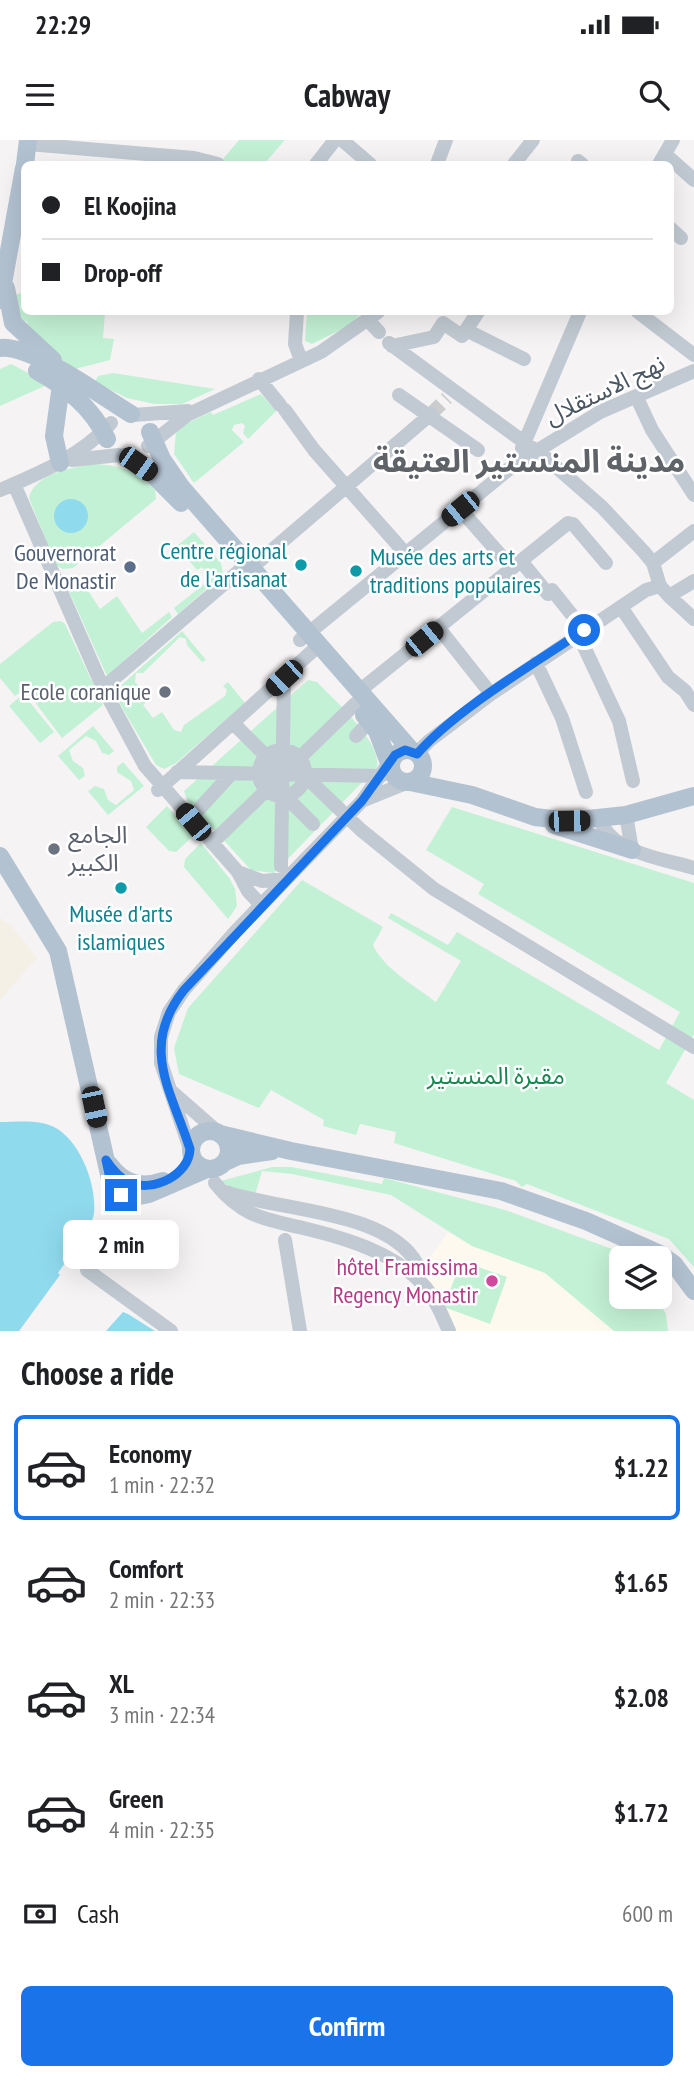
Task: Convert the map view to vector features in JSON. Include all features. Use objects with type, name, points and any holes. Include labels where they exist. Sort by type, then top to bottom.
[{"type":"main road","points":[[26,161],[28,142]]},
{"type":"main road","points":[[0,300],[6,281],[21,190]]},
{"type":"main road","points":[[6,281],[7,303],[13,323],[107,431],[122,456],[152,474],[174,494],[312,637],[357,698],[383,743],[385,769],[395,778],[408,783],[472,795]]},
{"type":"main road","points":[[0,349],[146,423],[150,440],[170,473],[245,568]]},
{"type":"main road","points":[[60,463],[54,436],[65,380]]},
{"type":"main road","points":[[107,431],[120,416],[132,415]]},
{"type":"main road","points":[[122,456],[138,455],[150,440]]},
{"type":"main road","points":[[357,698],[441,779],[472,795],[632,850]]},
{"type":"main road","points":[[385,769],[400,751],[417,755]]},
{"type":"main road","points":[[408,783],[419,777],[417,755]]},
{"type":"main road","points":[[535,817],[569,821],[600,819],[626,815],[694,796]]},
{"type":"main road","points":[[0,856],[58,951],[111,1183],[118,1193],[130,1198],[149,1194],[217,1174],[258,1152],[291,1151]]},
{"type":"main road","points":[[106,1160],[116,1174],[128,1182],[150,1184],[178,1175],[187,1166],[190,1151],[200,1133],[220,1133],[291,1151],[461,1182],[547,1206],[660,1254],[674,1265],[694,1291]]},
{"type":"main road","points":[[217,1174],[229,1145],[220,1133]]},
{"type":"main road","points":[[190,1151],[198,1165],[217,1174]]},
{"type":"street","points":[[318,161],[335,140]]},
{"type":"street","points":[[342,140],[366,161]]},
{"type":"street","points":[[438,161],[446,140]]},
{"type":"street","points":[[516,161],[533,140]]},
{"type":"street","points":[[662,159],[673,140]]},
{"type":"street","points":[[28,142],[206,161]]},
{"type":"street","points":[[674,167],[694,180]]},
{"type":"street","points":[[297,315],[295,344],[301,360]]},
{"type":"street","points":[[150,440],[196,410],[321,352],[373,315],[387,340],[451,394],[530,446],[603,507],[653,564],[664,591],[694,619]]},
{"type":"street","points":[[387,340],[434,337],[443,323],[462,335],[476,315]]},
{"type":"street","points":[[530,446],[579,315]]},
{"type":"street","points":[[642,315],[694,355]]},
{"type":"street","points":[[466,330],[524,359]]},
{"type":"street","name":"نهج الاستقلال","points":[[160,788],[284,678],[312,637],[405,552],[460,509],[530,446],[694,371]]},
{"type":"street","points":[[259,379],[314,450],[405,552]]},
{"type":"street","points":[[399,395],[478,450]]},
{"type":"street","points":[[637,398],[652,430],[694,495]]},
{"type":"street","points":[[132,415],[196,410]]},
{"type":"street","points":[[103,688],[431,415]]},
{"type":"street","points":[[107,431],[60,463],[7,487],[103,688],[145,766],[160,788],[238,872],[248,891],[261,905]]},
{"type":"street","points":[[60,463],[122,456]]},
{"type":"street","points":[[460,509],[548,594],[552,590],[581,632],[619,721],[633,782]]},
{"type":"street","points":[[205,838],[267,790],[357,698],[438,627],[569,523],[606,563]]},
{"type":"street","points":[[653,564],[694,531]]},
{"type":"street","points":[[417,755],[429,740],[581,632],[621,607],[694,581]]},
{"type":"street","points":[[621,607],[668,677],[685,691],[694,705]]},
{"type":"street","points":[[438,627],[491,694]]},
{"type":"street","points":[[536,663],[562,718],[586,792]]},
{"type":"street","points":[[283,872],[284,678]]},
{"type":"street","points":[[356,736],[370,720]]},
{"type":"street","points":[[234,724],[283,774]]},
{"type":"street","points":[[259,774],[267,756],[283,750],[300,758]]},
{"type":"street","points":[[300,758],[303,780]]},
{"type":"street","points":[[284,795],[303,780],[385,769]]},
{"type":"street","points":[[190,1151],[167,1087],[160,1050],[169,1012],[184,990],[261,905],[283,872],[362,801],[385,769]]},
{"type":"street","points":[[177,772],[283,774],[303,780],[434,888],[694,1047]]},
{"type":"street","points":[[199,809],[232,773]]},
{"type":"street","points":[[259,774],[267,790],[284,795],[313,824]]},
{"type":"street","points":[[362,801],[408,783]]},
{"type":"street","points":[[626,815],[632,850]]},
{"type":"street","points":[[600,819],[608,834],[632,850],[694,868]]},
{"type":"street","points":[[238,872],[262,881],[283,872]]},
{"type":"street","points":[[167,1087],[220,1133]]},
{"type":"street","points":[[217,1174],[377,1230],[407,1250],[414,1269],[449,1331]]},
{"type":"street","points":[[285,1240],[300,1331]]},
{"type":"street","points":[[87,1270],[171,1331]]},
{"type":"shaded area","name":"hôtel Framissima Regency Monastir","points":[[448,1232],[472,1246],[545,1273],[614,1331],[454,1331],[420,1272]]},
{"type":"green space","points":[[239,140],[285,140],[267,161],[223,159]]},
{"type":"green space","points":[[21,293],[21,315],[105,315],[103,338],[114,339],[110,360],[75,369],[40,344],[26,321],[21,322],[16,295]]},
{"type":"green space","points":[[307,315],[360,315],[356,322],[312,344],[305,341]]},
{"type":"green space","points":[[11,364],[49,384],[0,406],[0,369]]},
{"type":"green space","points":[[113,373],[215,389],[182,404],[154,404],[127,398],[95,382],[98,376]]},
{"type":"green space","points":[[261,394],[276,411],[248,439],[243,433],[245,426],[242,423],[234,425],[232,430],[244,442],[194,483],[174,454],[176,432],[185,424],[211,412],[213,415]]},
{"type":"green space","points":[[94,464],[112,466],[135,474],[155,490],[156,499],[73,568],[63,569],[56,565],[29,498],[32,490],[46,477]]},
{"type":"green space","points":[[194,532],[221,563],[223,574],[178,614],[174,608],[212,578],[202,567],[197,570],[177,546]]},
{"type":"green space","points":[[81,580],[100,609],[117,596],[142,633],[169,612],[172,617],[107,676],[68,589]]},
{"type":"green space","points":[[61,621],[65,624],[103,705],[62,738],[25,689],[15,696],[0,678],[0,664],[53,622]]},
{"type":"green space","points":[[182,631],[206,660],[202,662],[187,645],[186,639],[180,637],[143,673],[136,673],[135,682],[151,698],[143,705],[153,718],[162,712],[174,730],[181,732],[184,725],[225,696],[227,690],[223,686],[228,682],[245,703],[176,763],[164,769],[156,765],[117,699],[116,690]]},
{"type":"green space","points":[[308,680],[317,682],[365,734],[377,757],[377,767],[274,873],[251,870],[187,800],[184,791]]},
{"type":"green space","points":[[23,694],[54,732],[40,743],[9,706]]},
{"type":"green space","points":[[93,726],[114,751],[109,755],[102,753],[96,741],[86,736],[69,750],[73,761],[83,768],[85,776],[79,780],[58,756]]},
{"type":"green space","points":[[123,762],[144,786],[108,815],[88,791],[95,786],[104,789],[108,800],[116,805],[134,790],[131,781],[117,772],[117,767]]},
{"type":"green space","points":[[167,806],[193,836],[176,852],[169,851],[146,827]]},
{"type":"green space","name":"مقبرة المنستير","points":[[452,807],[694,883],[694,1034],[666,1083],[694,1100],[694,1267],[669,1239],[527,1184],[522,1187],[516,1181],[394,1143],[396,1132],[360,1124],[356,1135],[323,1126],[324,1120],[271,1090],[259,1108],[179,1074],[174,1048],[188,1008],[302,880],[383,927],[373,945],[378,954],[401,976],[436,1002],[461,961],[388,918],[391,913],[448,945],[457,932],[659,1050],[680,1012],[478,894],[484,884],[426,850]]},
{"type":"green space","points":[[201,843],[235,889],[237,906],[228,919],[184,867],[185,859]]},
{"type":"green space","points":[[272,1167],[291,1167],[382,1184],[384,1178],[505,1210],[609,1248],[609,1309],[663,1309],[668,1331],[614,1331],[545,1273],[472,1246],[391,1195],[292,1174],[262,1171],[255,1195],[233,1189],[221,1181]]},
{"type":"green space","points":[[461,1261],[507,1277],[490,1324],[444,1307]]},
{"type":"sand","points":[[0,918],[11,925],[37,958],[0,1000]]},
{"type":"water","points":[[71,499],[83,504],[88,516],[83,528],[71,533],[59,528],[54,516],[59,504]]},
{"type":"water","points":[[0,1122],[41,1123],[63,1133],[72,1142],[85,1164],[93,1190],[93,1219],[85,1235],[19,1331],[0,1331]]},
{"type":"water","points":[[123,1312],[128,1314],[155,1331],[106,1331]]},
{"type":"tunnel","points":[[431,414],[447,398]]},
{"type":"place","name":"Centre régional de l'artisanat","points":[[301,565]]},
{"type":"place","name":"Gouvernorat De Monastir","points":[[130,567]]},
{"type":"place","name":"Musée des arts et traditions populaires","points":[[356,571]]},
{"type":"place","name":"Ecole coranique","points":[[165,692]]},
{"type":"place","name":"الجامع الكبير","points":[[54,849]]},
{"type":"place","name":"Musée d'arts islamiques","points":[[121,888]]},
{"type":"place","name":"hôtel Framissima Regency Monastir","points":[[492,1281]]},
{"type":"district","name":"مدينة المنستير العتيقة","points":[[529,461]]},
{"type":"route","points":[[121,1195],[111,1183],[106,1160],[116,1174],[132,1184],[141,1185],[178,1175],[189,1160],[190,1149],[163,1075],[160,1050],[166,1018],[184,990],[286,878],[362,801],[395,755],[405,750],[417,754],[429,740],[584,630]]}]
